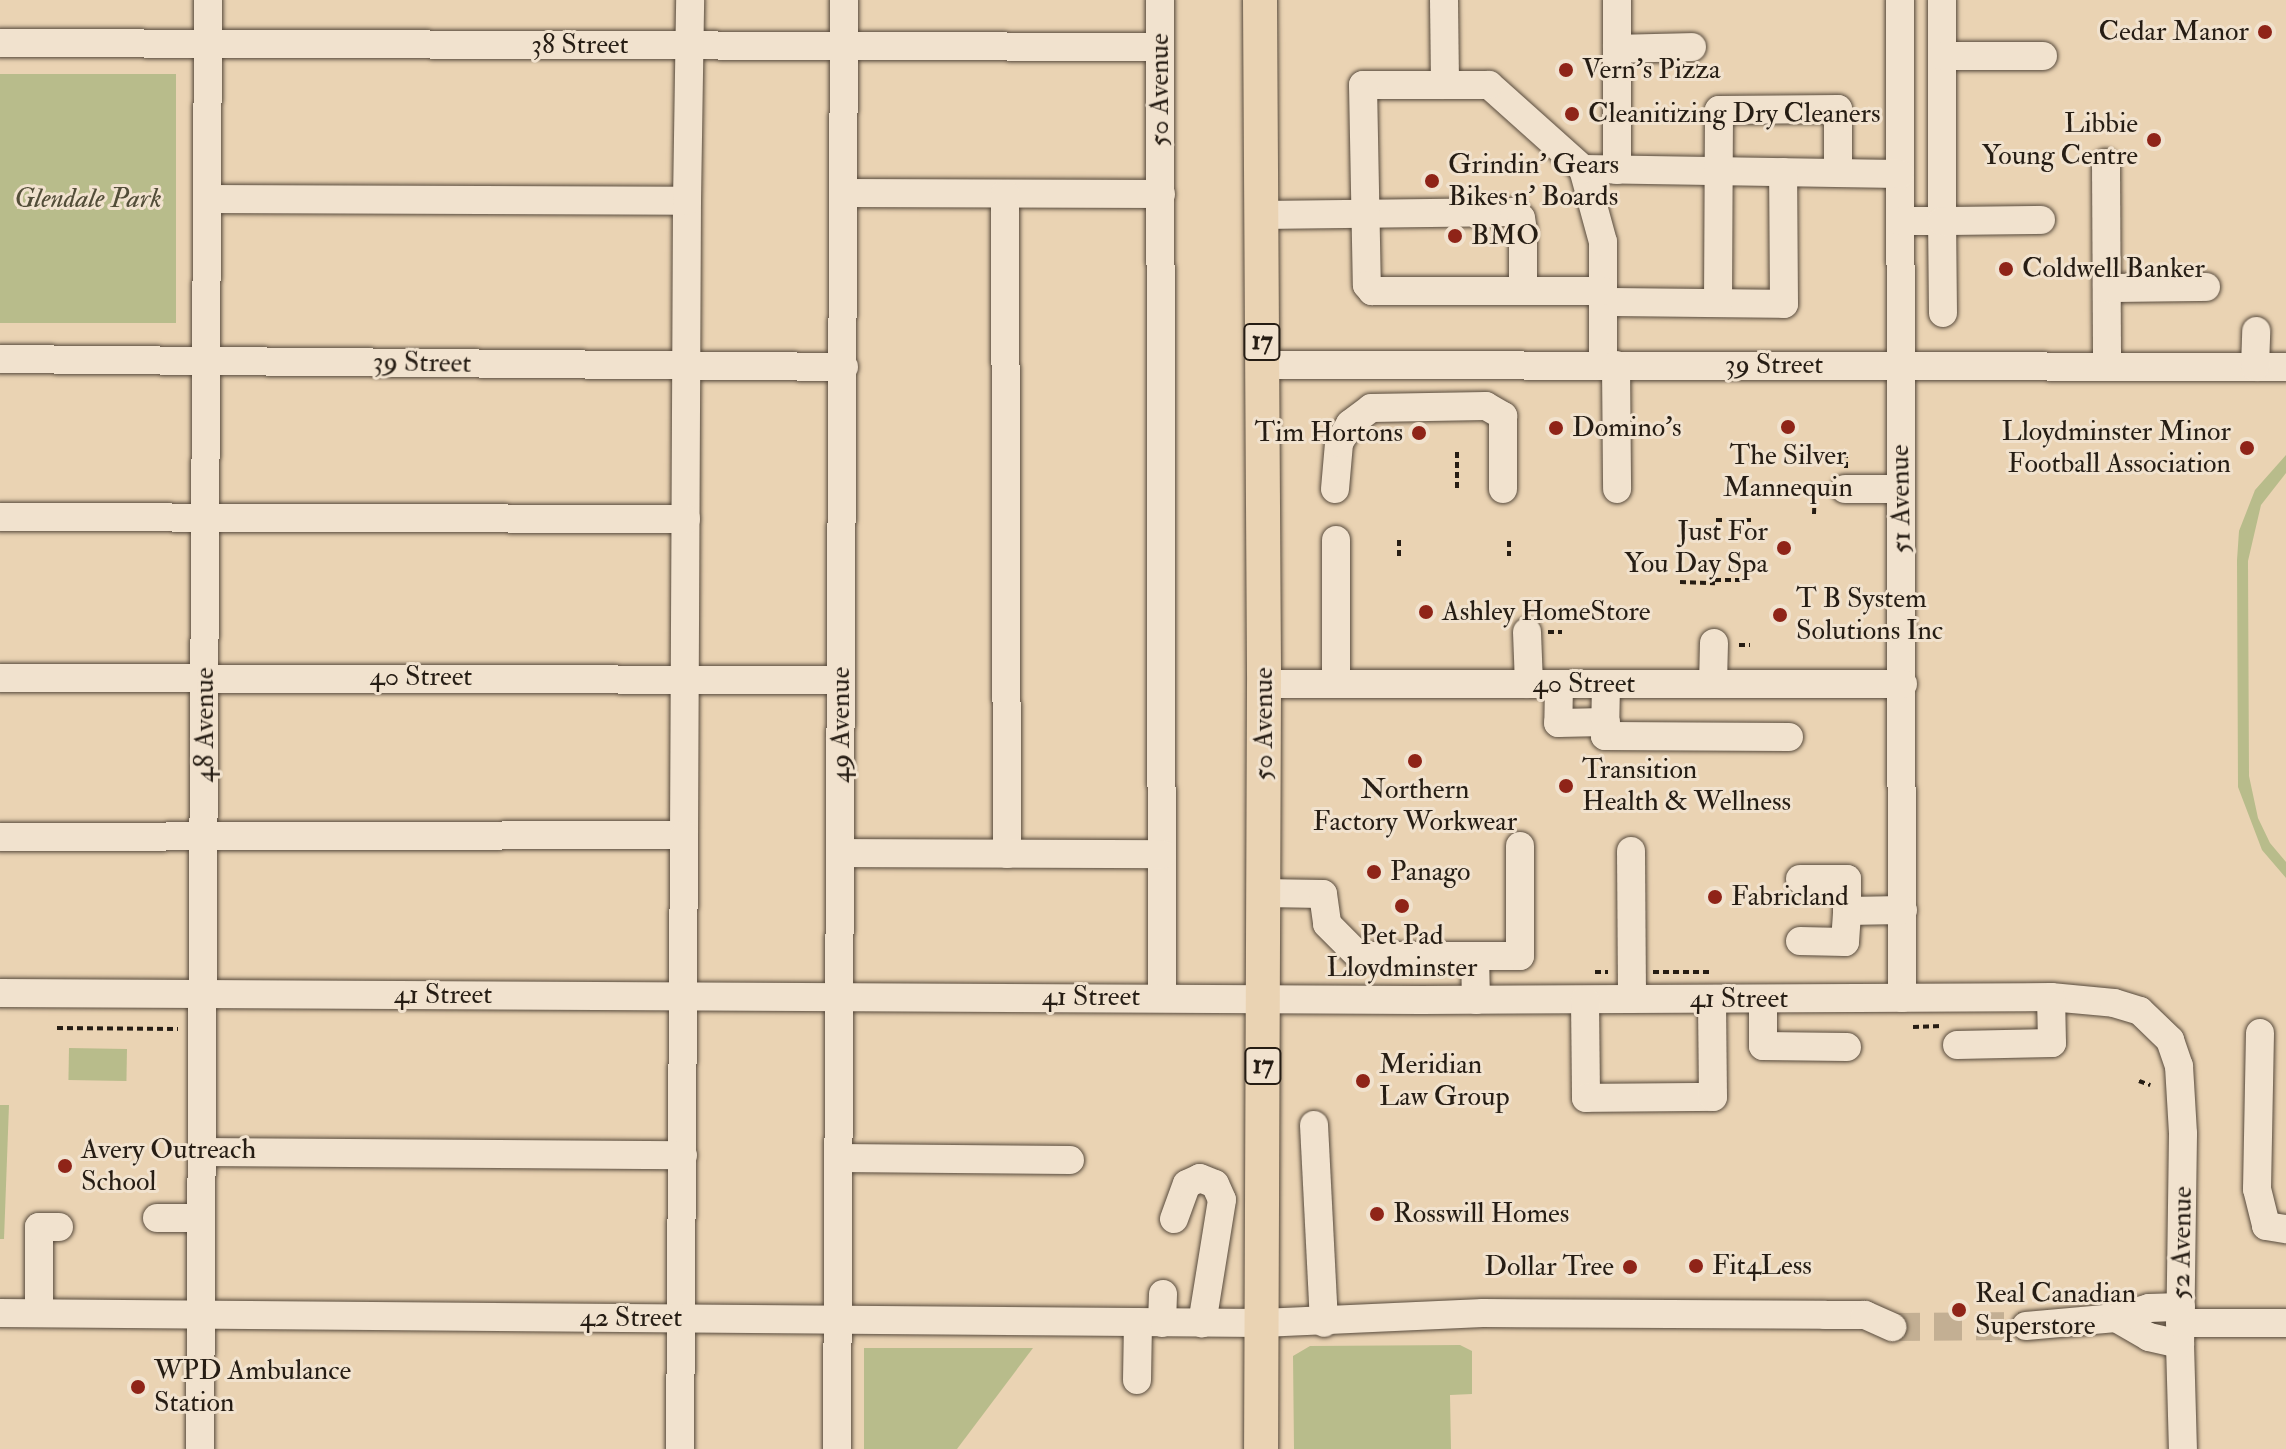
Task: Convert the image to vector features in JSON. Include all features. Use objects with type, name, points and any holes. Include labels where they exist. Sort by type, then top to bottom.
[{"type":"main road","name":"50 Avenue","points":[[1260,0],[1264,684],[1261,1449]]},
{"type":"street","name":"48 Avenue","points":[[200,1449],[208,0]]},
{"type":"street","points":[[680,1449],[685,366],[690,0]]},
{"type":"street","name":"49 Avenue","points":[[837,1449],[844,0]]},
{"type":"street","name":"50 Avenue","points":[[1160,0],[1162,997]]},
{"type":"street","points":[[1444,0],[1445,85]]},
{"type":"street","points":[[1617,0],[1617,170]]},
{"type":"street","name":"51 Avenue","points":[[1900,0],[1902,998]]},
{"type":"street","points":[[1942,0],[1943,313]]},
{"type":"street","name":"38 Street","points":[[0,43],[1160,47]]},
{"type":"street","points":[[1617,49],[1692,47]]},
{"type":"street","points":[[1942,56],[2043,56]]},
{"type":"street","points":[[1617,489],[1603,297],[1603,242],[1583,169],[1489,85],[1363,85],[1367,285],[1372,291],[1523,291],[1603,297],[1718,303],[1784,304],[1783,172]]},
{"type":"street","points":[[1718,303],[1719,110],[1838,109],[1838,172]]},
{"type":"street","points":[[2106,163],[2107,365]]},
{"type":"street","points":[[1583,169],[1900,174]]},
{"type":"street","points":[[844,193],[1161,194]]},
{"type":"street","points":[[1005,194],[1007,854]]},
{"type":"street","points":[[207,199],[687,201]]},
{"type":"street","points":[[1261,215],[1514,212],[1521,218],[1523,230],[1523,291]]},
{"type":"street","points":[[1900,221],[2041,220]]},
{"type":"street","points":[[2107,288],[2206,287]]},
{"type":"street","points":[[2255,367],[2256,331]]},
{"type":"street","name":"39 Street","points":[[0,359],[844,367]]},
{"type":"street","name":"39 Street","points":[[1262,365],[2286,367]]},
{"type":"street","points":[[1335,489],[1339,443],[1350,424],[1371,408],[1486,406],[1503,416],[1503,489]]},
{"type":"street","points":[[1845,489],[1901,489]]},
{"type":"street","points":[[0,517],[686,519]]},
{"type":"street","points":[[1336,540],[1336,684]]},
{"type":"street","points":[[1527,632],[1529,684]]},
{"type":"street","points":[[1713,684],[1714,643]]},
{"type":"street","name":"40 Street","points":[[0,678],[841,680]]},
{"type":"street","name":"40 Street","points":[[1264,684],[1903,684]]},
{"type":"street","points":[[1559,684],[1558,723],[1606,722]]},
{"type":"street","points":[[1606,684],[1605,736],[1789,737]]},
{"type":"street","points":[[0,837],[684,835]]},
{"type":"street","points":[[1263,893],[1323,894],[1327,924],[1359,956],[1520,956],[1520,846]]},
{"type":"street","points":[[1631,851],[1632,999]]},
{"type":"street","points":[[840,853],[1162,854]]},
{"type":"street","points":[[1800,879],[1847,879],[1845,942],[1800,941]]},
{"type":"street","points":[[1847,911],[1903,910]]},
{"type":"street","points":[[1475,956],[1476,1000]]},
{"type":"street","name":"41 Street","points":[[0,993],[1476,1000],[2051,997],[2114,1003],[2140,1011],[2170,1040]]},
{"type":"street","points":[[1949,1036],[2052,1043],[2051,997]]},
{"type":"street","points":[[1585,1000],[1586,1098],[1713,1097],[1712,999]]},
{"type":"street","points":[[1763,999],[1763,1046],[1847,1047]]},
{"type":"street","points":[[2260,1033],[2257,1189],[2266,1226],[2286,1229]]},
{"type":"street","name":"52 Avenue","points":[[2170,1040],[2179,1066],[2182,1099],[2180,1325],[2183,1449]]},
{"type":"street","points":[[1314,1125],[1324,1323]]},
{"type":"street","points":[[201,1152],[683,1155]]},
{"type":"street","points":[[838,1158],[1070,1160]]},
{"type":"street","points":[[1174,1219],[1187,1184],[1200,1178],[1215,1184],[1222,1200],[1202,1323]]},
{"type":"street","points":[[157,1218],[201,1218]]},
{"type":"street","points":[[39,1313],[39,1227],[59,1227]]},
{"type":"street","points":[[1137,1380],[1150,1322],[1163,1294]]},
{"type":"street","points":[[2026,1326],[2116,1318],[2149,1308],[2180,1325],[2286,1323]]},
{"type":"street","name":"42 Street","points":[[0,1313],[1202,1323],[1324,1323],[1483,1313],[1865,1315],[1892,1327]]},
{"type":"path","points":[[1457,452],[1457,489]]},
{"type":"path","points":[[1814,514],[1815,489]]},
{"type":"path","points":[[1716,520],[1751,520]]},
{"type":"path","points":[[1399,540],[1399,559]]},
{"type":"path","points":[[1509,541],[1509,556]]},
{"type":"path","points":[[1680,582],[1747,580]]},
{"type":"path","points":[[1913,1027],[1949,1036]]},
{"type":"path","points":[[57,1028],[178,1029]]},
{"type":"path","points":[[2139,1081],[2150,1085]]},
{"type":"green space","name":"Glendale Park","points":[[0,74],[176,74],[176,323],[0,323]]},
{"type":"green space","points":[[2286,455],[2286,473],[2261,505],[2248,561],[2249,776],[2258,818],[2270,843],[2286,862],[2286,878],[2262,850],[2238,787],[2237,560],[2239,531],[2255,490]]},
{"type":"green space","points":[[69,1048],[127,1049],[126,1081],[68,1080]]},
{"type":"green space","points":[[0,1105],[9,1105],[4,1239],[0,1239]]},
{"type":"green space","points":[[1460,1345],[1472,1351],[1472,1394],[1450,1395],[1451,1449],[1294,1449],[1293,1356],[1310,1346]]},
{"type":"green space","points":[[864,1348],[1033,1348],[957,1449],[864,1449]]},
{"type":"tunnel","points":[[1892,1327],[2026,1326]]},
{"type":"place","name":"Cedar Manor","points":[[2265,32]]},
{"type":"place","name":"Vern's Pizza","points":[[1566,70]]},
{"type":"place","name":"Cleanitizing Dry Cleaners","points":[[1572,114]]},
{"type":"place","name":"Libbie Young Centre","points":[[2154,140]]},
{"type":"place","name":"Grindin' Gears Bikes n' Boards","points":[[1432,181]]},
{"type":"place","name":"BMO","points":[[1455,236]]},
{"type":"place","name":"Coldwell Banker","points":[[2006,269]]},
{"type":"place","name":"The Silver Mannequin","points":[[1788,427]]},
{"type":"place","name":"Domino's","points":[[1556,428]]},
{"type":"place","name":"Tim Hortons","points":[[1419,433]]},
{"type":"place","name":"Lloydminster Minor Football Association","points":[[2247,448]]},
{"type":"place","name":"Just For You Day Spa","points":[[1784,548]]},
{"type":"place","name":"Ashley HomeStore","points":[[1426,612]]},
{"type":"place","name":"T B System Solutions Inc","points":[[1780,615]]},
{"type":"place","name":"Northern Factory Workwear","points":[[1415,761]]},
{"type":"place","name":"Transition Health & Wellness","points":[[1566,786]]},
{"type":"place","name":"Panago","points":[[1374,872]]},
{"type":"place","name":"Fabricland","points":[[1715,897]]},
{"type":"place","name":"Pet Pad Lloydminster","points":[[1402,906]]},
{"type":"place","name":"Meridian Law Group","points":[[1363,1081]]},
{"type":"place","name":"Avery Outreach School","points":[[65,1166]]},
{"type":"place","name":"Rosswill Homes","points":[[1377,1214]]},
{"type":"place","name":"Fit4Less","points":[[1696,1266]]},
{"type":"place","name":"Dollar Tree","points":[[1630,1267]]},
{"type":"place","name":"Real Canadian Superstore","points":[[1959,1310]]},
{"type":"place","name":"WPD Ambulance Station","points":[[138,1387]]}]
